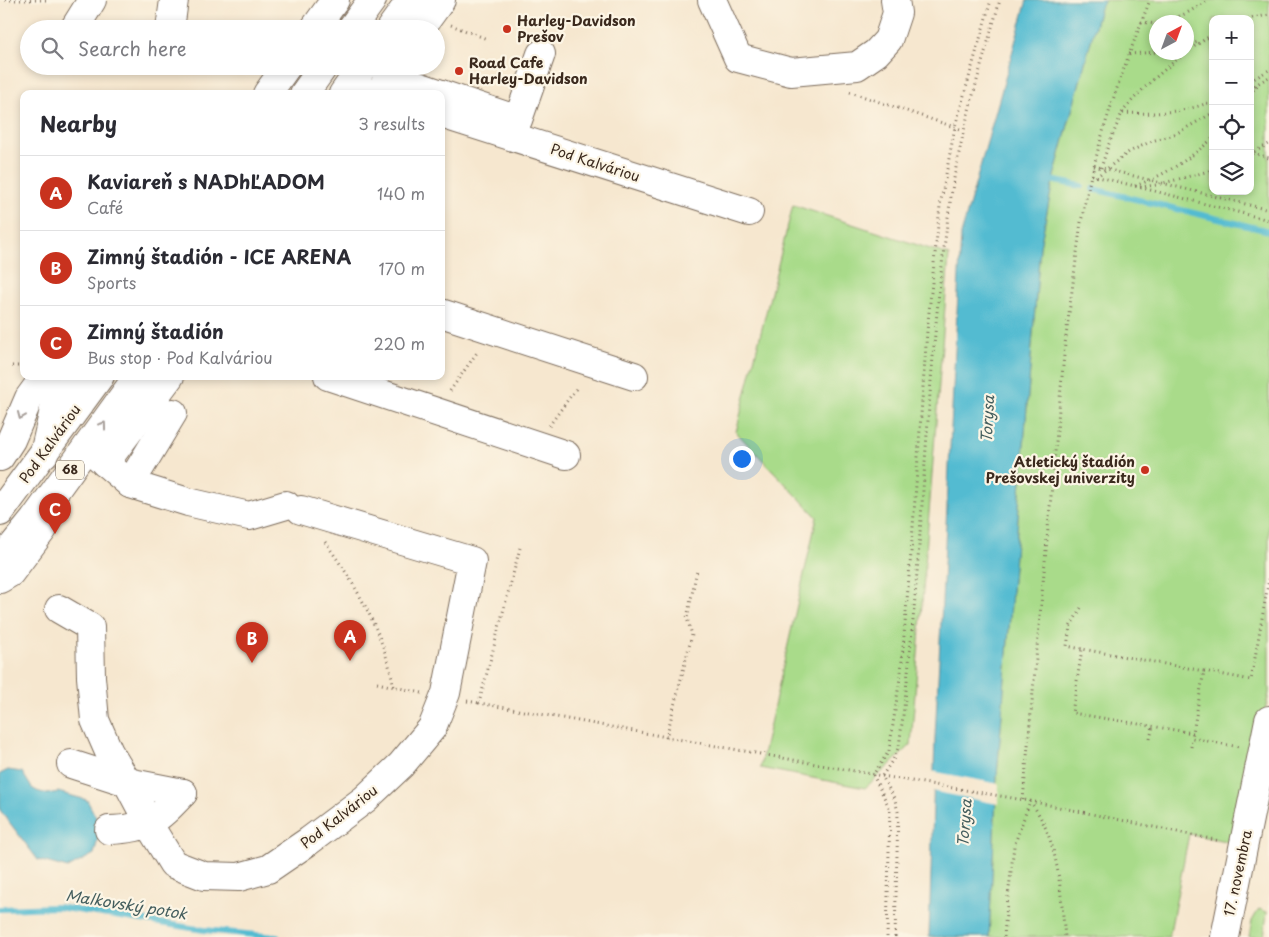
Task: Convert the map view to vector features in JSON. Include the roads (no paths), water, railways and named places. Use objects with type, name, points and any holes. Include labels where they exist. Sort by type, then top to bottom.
[{"type":"main road","points":[[80,20],[92,0]]},
{"type":"main road","points":[[171,20],[174,0]]},
{"type":"main road","points":[[321,20],[335,0]]},
{"type":"main road","points":[[358,20],[372,0]]},
{"type":"main road","points":[[397,20],[411,0]]},
{"type":"main road","points":[[712,0],[738,58],[791,72],[857,66],[876,53],[888,40],[894,25],[897,13],[895,0]]},
{"type":"main road","points":[[445,95],[518,120],[541,54]]},
{"type":"main road","points":[[269,90],[280,75]]},
{"type":"main road","points":[[307,90],[318,75]]},
{"type":"main road","points":[[354,90],[378,81],[422,90]]},
{"type":"main road","name":"Pod Kalváriou","points":[[445,115],[749,212]]},
{"type":"main road","points":[[445,314],[634,376]]},
{"type":"main road","points":[[0,457],[11,440],[29,398],[42,380]]},
{"type":"main road","points":[[44,454],[55,405],[74,380]]},
{"type":"main road","name":"Pod Kalváriou","points":[[0,512],[97,380]]},
{"type":"main road","name":"68","points":[[0,562],[54,492],[96,455],[136,380]]},
{"type":"main road","points":[[166,380],[96,455],[130,484],[173,413]]},
{"type":"main road","points":[[340,380],[566,455]]},
{"type":"main road","name":"Pod Kalváriou","points":[[59,609],[90,627],[91,677],[95,720],[109,752],[149,824],[174,864],[204,876],[239,877],[268,869],[309,842],[365,799],[401,765],[432,728],[446,694],[472,561],[293,507],[249,516],[188,502],[130,484]]},
{"type":"main road","points":[[0,579],[10,573],[45,526],[54,492]]},
{"type":"main road","name":"17. novembra","points":[[1225,937],[1269,720]]},
{"type":"main road","points":[[71,764],[127,782],[183,793],[161,816],[149,824],[129,830],[109,830]]},
{"type":"water","name":"Torysa","points":[[1027,0],[1105,0],[1100,8],[1054,176],[1040,247],[997,776],[989,937],[929,937],[935,738],[961,235]]},
{"type":"water","points":[[8,770],[22,772],[32,788],[37,791],[47,794],[58,792],[87,800],[101,827],[94,854],[68,868],[38,860],[0,810],[0,774]]},
{"type":"waterway","points":[[1045,179],[1081,186]]},
{"type":"waterway","points":[[1093,189],[1269,231]]},
{"type":"waterway","name":"Malkovský potok","points":[[0,909],[58,907],[204,930],[277,937]]},
{"type":"place","name":"Harley-Davidson Prešov","points":[[507,29]]},
{"type":"place","name":"Road Cafe Harley-Davidson","points":[[459,71]]},
{"type":"place","name":"Atletický štadión Prešovskej univerzity","points":[[1145,470]]},
{"type":"place","name":"Zimný štadión","points":[[55,534]]},
{"type":"place","name":"Kaviareň s NADhĽADOM","points":[[350,661]]},
{"type":"place","name":"Zimný štadión - ICE ARENA","points":[[252,663]]}]
